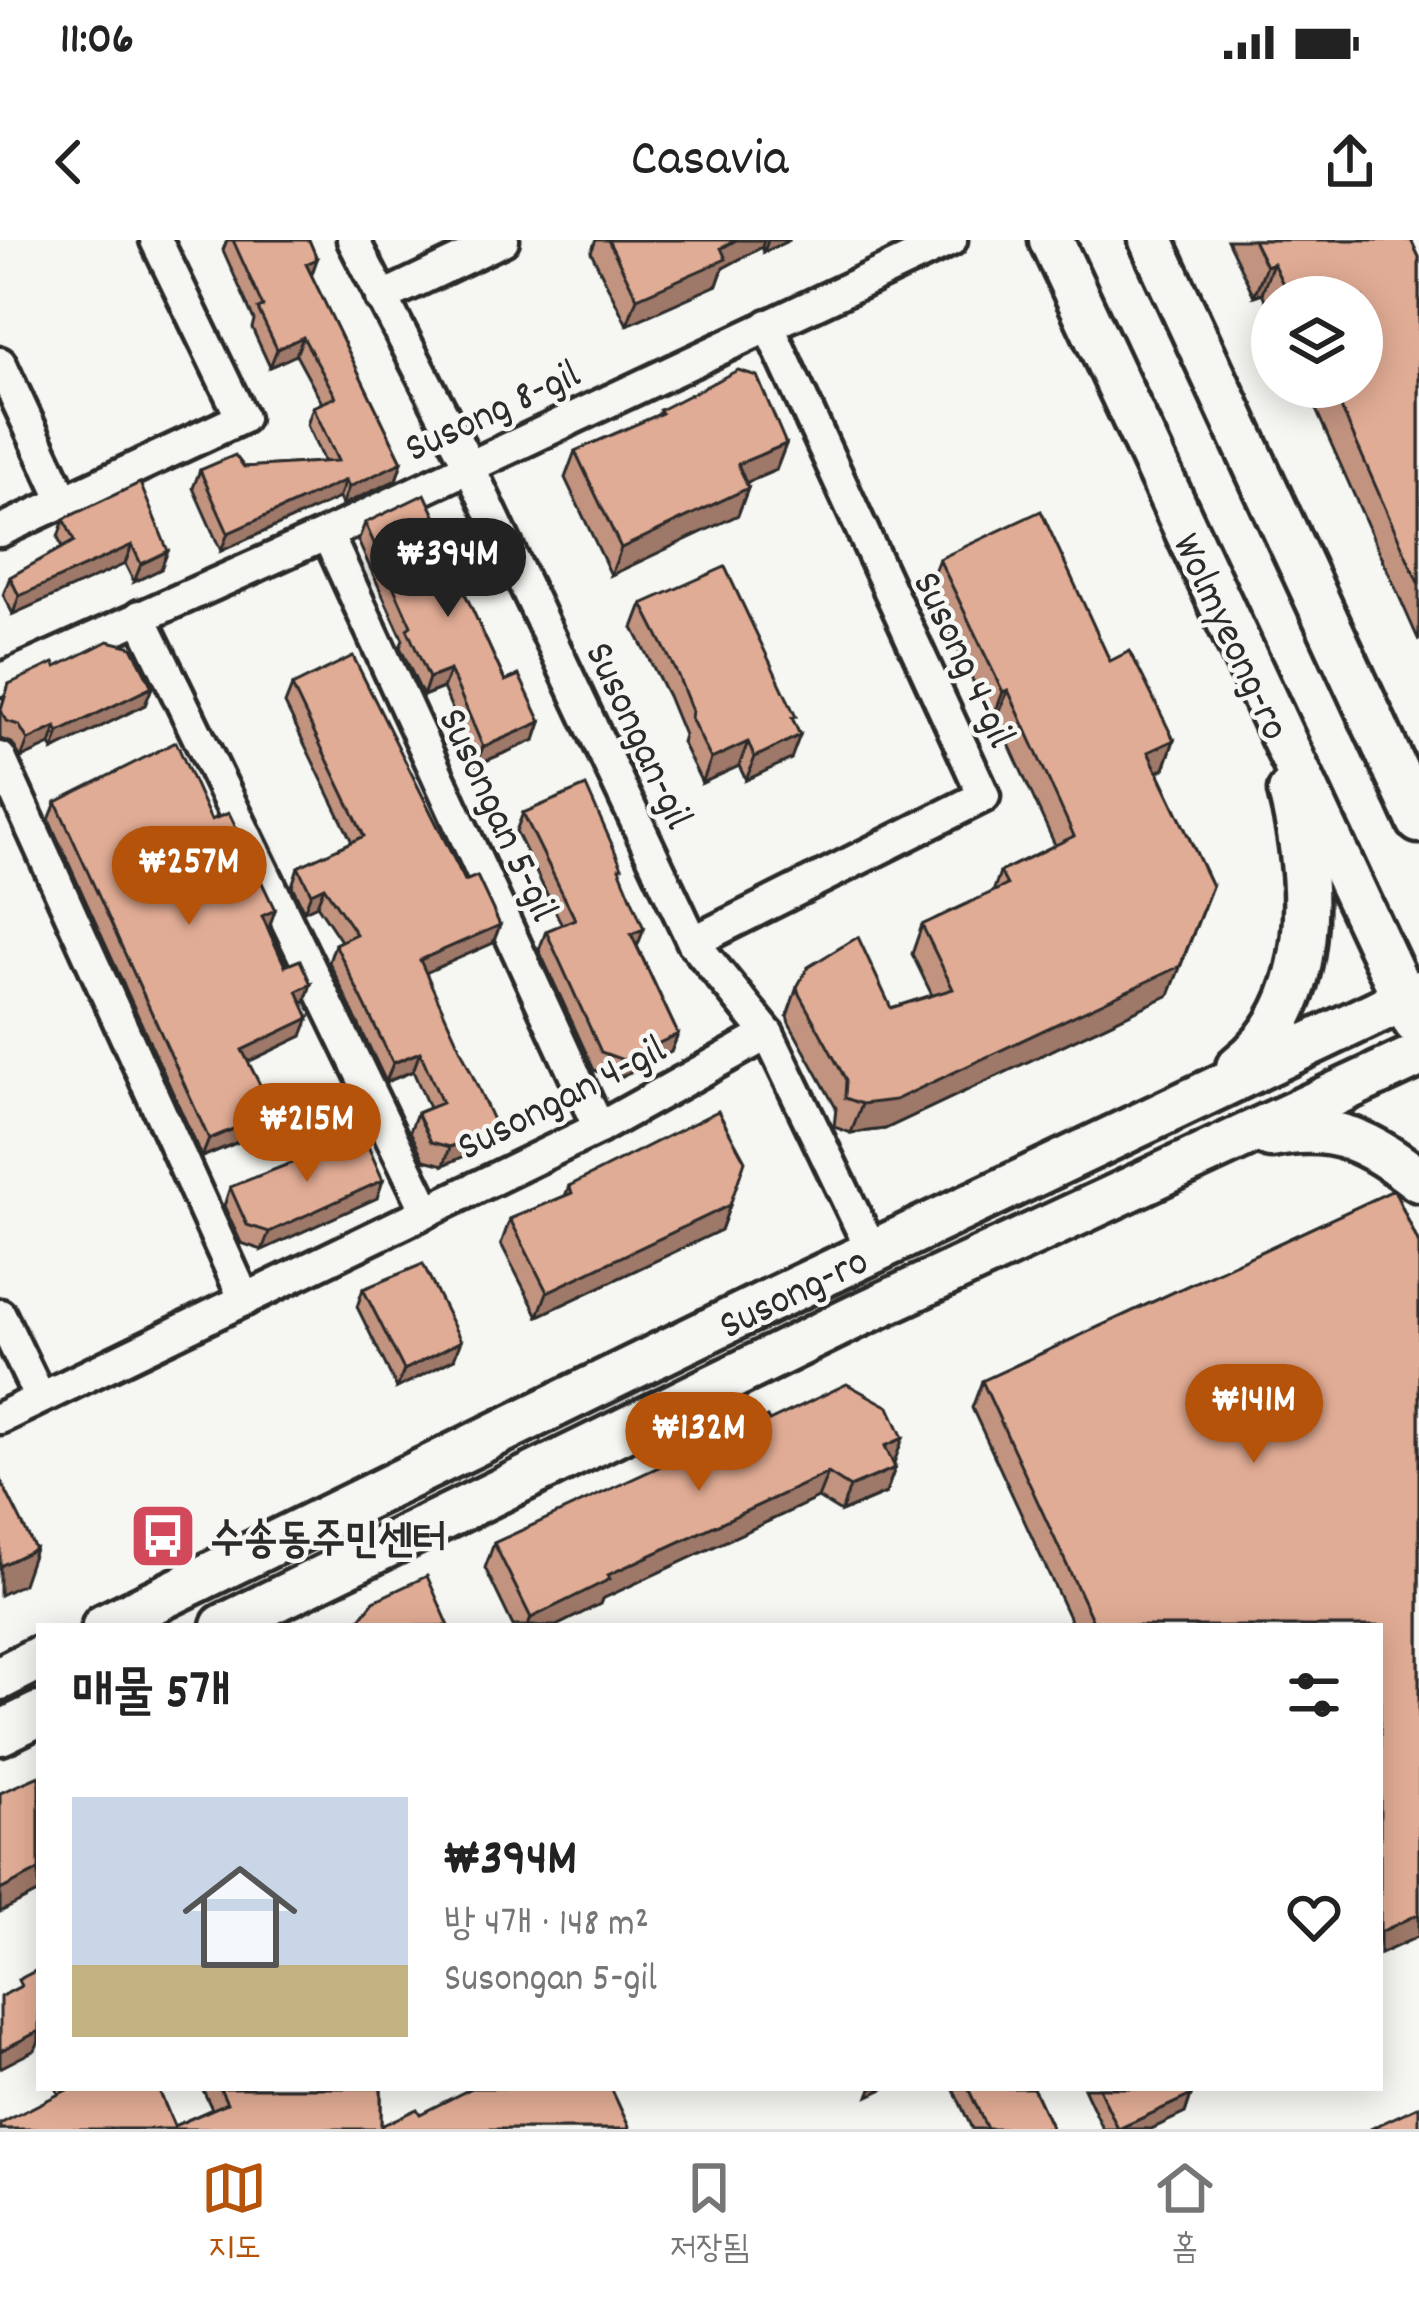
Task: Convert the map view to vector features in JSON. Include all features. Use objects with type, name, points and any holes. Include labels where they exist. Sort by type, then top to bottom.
[{"type":"street","points":[[0,531],[242,418],[156,240]]},
{"type":"street","name":"Susongan-gil","points":[[353,240],[468,464],[693,942],[768,1034],[872,1251]]},
{"type":"street","points":[[381,298],[503,240]]},
{"type":"street","name":"Susong 8-gil","points":[[0,680],[327,534],[950,240]]},
{"type":"street","name":"Wolmyeong-ro","points":[[1051,240],[1273,720],[1414,1007]]},
{"type":"street","points":[[1151,240],[1408,779],[1419,821]]},
{"type":"street","name":"Susong 4-gil","points":[[693,942],[984,796],[768,325]]},
{"type":"street","points":[[0,363],[64,501]]},
{"type":"street","name":"Susongan 5-gil","points":[[327,534],[599,1128]]},
{"type":"street","points":[[140,616],[426,1209]]},
{"type":"street","points":[[1194,1096],[1242,1064],[1274,1034],[1289,1005],[1298,967],[1304,867],[1273,720]]},
{"type":"street","points":[[0,758],[245,1300]]},
{"type":"street","name":"Susong-ro","points":[[110,1623],[1194,1096],[1414,1007]]},
{"type":"street","name":"Susongan 4-gil","points":[[0,1418],[599,1128],[768,1034]]},
{"type":"street","name":"Susong-ro","points":[[229,1623],[836,1326],[1419,1055]]},
{"type":"street","points":[[1212,1151],[1300,1130],[1340,1133],[1380,1150],[1419,1180]]},
{"type":"street","points":[[0,1315],[40,1398]]},
{"type":"street","points":[[0,1678],[36,1660]]},
{"type":"street","points":[[0,1733],[36,1715]]},
{"type":"building","points":[[233,240],[309,240],[317,259],[306,264],[402,462],[349,487],[346,480],[228,533],[200,470],[235,455],[244,467],[338,461],[313,407],[336,397],[303,337],[277,349]]},
{"type":"building","points":[[608,240],[736,240],[721,248],[726,259],[637,298]]},
{"type":"building","points":[[1253,240],[1411,240],[1419,257],[1419,585],[1341,408],[1383,408],[1383,276],[1279,276],[1273,263],[1266,266]]},
{"type":"building","points":[[738,370],[757,376],[786,444],[738,464],[748,488],[621,548],[575,451],[662,413],[660,410]]},
{"type":"building","points":[[140,483],[168,551],[141,564],[132,545],[19,596],[10,577],[74,541],[64,519]]},
{"type":"building","points":[[425,494],[505,681],[519,675],[541,722],[483,747],[450,670],[429,678],[365,523]]},
{"type":"building","points":[[1041,511],[1110,661],[1130,651],[1174,740],[1148,752],[1212,886],[1180,966],[895,1100],[862,1104],[845,1098],[846,1080],[799,994],[797,987],[808,967],[858,937],[891,1008],[953,989],[922,925],[1007,885],[1000,872],[1074,836],[1008,690],[1003,692],[939,559]]},
{"type":"building","points":[[725,567],[796,717],[792,718],[800,735],[755,757],[748,742],[711,759],[677,673],[642,604]]},
{"type":"building","points":[[108,641],[132,647],[152,687],[59,732],[56,727],[28,740],[19,725],[6,721],[1,710],[9,684]]},
{"type":"building","points":[[353,656],[465,881],[477,876],[500,925],[420,960],[496,1127],[450,1147],[431,1142],[417,1113],[442,1103],[420,1052],[393,1063],[335,944],[356,934],[324,887],[311,893],[298,867],[364,836],[292,686]]},
{"type":"building","points":[[176,742],[211,820],[229,813],[275,910],[262,916],[285,966],[300,960],[311,984],[297,991],[309,1018],[242,1050],[274,1112],[209,1139],[56,802]]},
{"type":"building","points":[[586,786],[644,929],[631,934],[678,1034],[623,1060],[601,1052],[546,931],[575,919],[523,813]]},
{"type":"building","points":[[718,1111],[745,1161],[730,1205],[547,1292],[510,1219],[572,1193],[569,1186]]},
{"type":"building","points":[[363,1135],[383,1180],[269,1232],[247,1225],[230,1187]]},
{"type":"building","points":[[1394,1190],[1419,1244],[1419,1914],[1383,1931],[1383,1623],[1094,1623],[982,1381]]},
{"type":"building","points":[[423,1264],[461,1341],[404,1370],[363,1289]]},
{"type":"building","points":[[847,1384],[889,1407],[903,1438],[885,1446],[895,1468],[850,1487],[828,1473],[608,1575],[610,1579],[531,1618],[494,1543]]},
{"type":"building","points":[[0,1479],[35,1549],[0,1566]]},
{"type":"building","points":[[427,1576],[448,1623],[356,1623],[374,1601]]},
{"type":"building","points":[[36,1777],[36,1872],[0,1890],[0,1793]]},
{"type":"building","points":[[36,1971],[36,2033],[0,2051],[0,1997],[21,1986],[18,1980]]},
{"type":"building","points":[[65,2091],[159,2091],[174,2126],[227,2103],[221,2091],[381,2091],[381,2126],[417,2109],[420,2114],[466,2091],[612,2091],[630,2129],[0,2129],[0,2124]]},
{"type":"building","points":[[969,2091],[1034,2091],[1052,2129],[987,2129]]},
{"type":"building","points":[[1100,2091],[1189,2091],[1191,2095],[1118,2129]]},
{"type":"building","points":[[1419,2106],[1419,2129],[1370,2129]]},
{"type":"place","name":"수송동주민센터","points":[[163,1536]]}]
